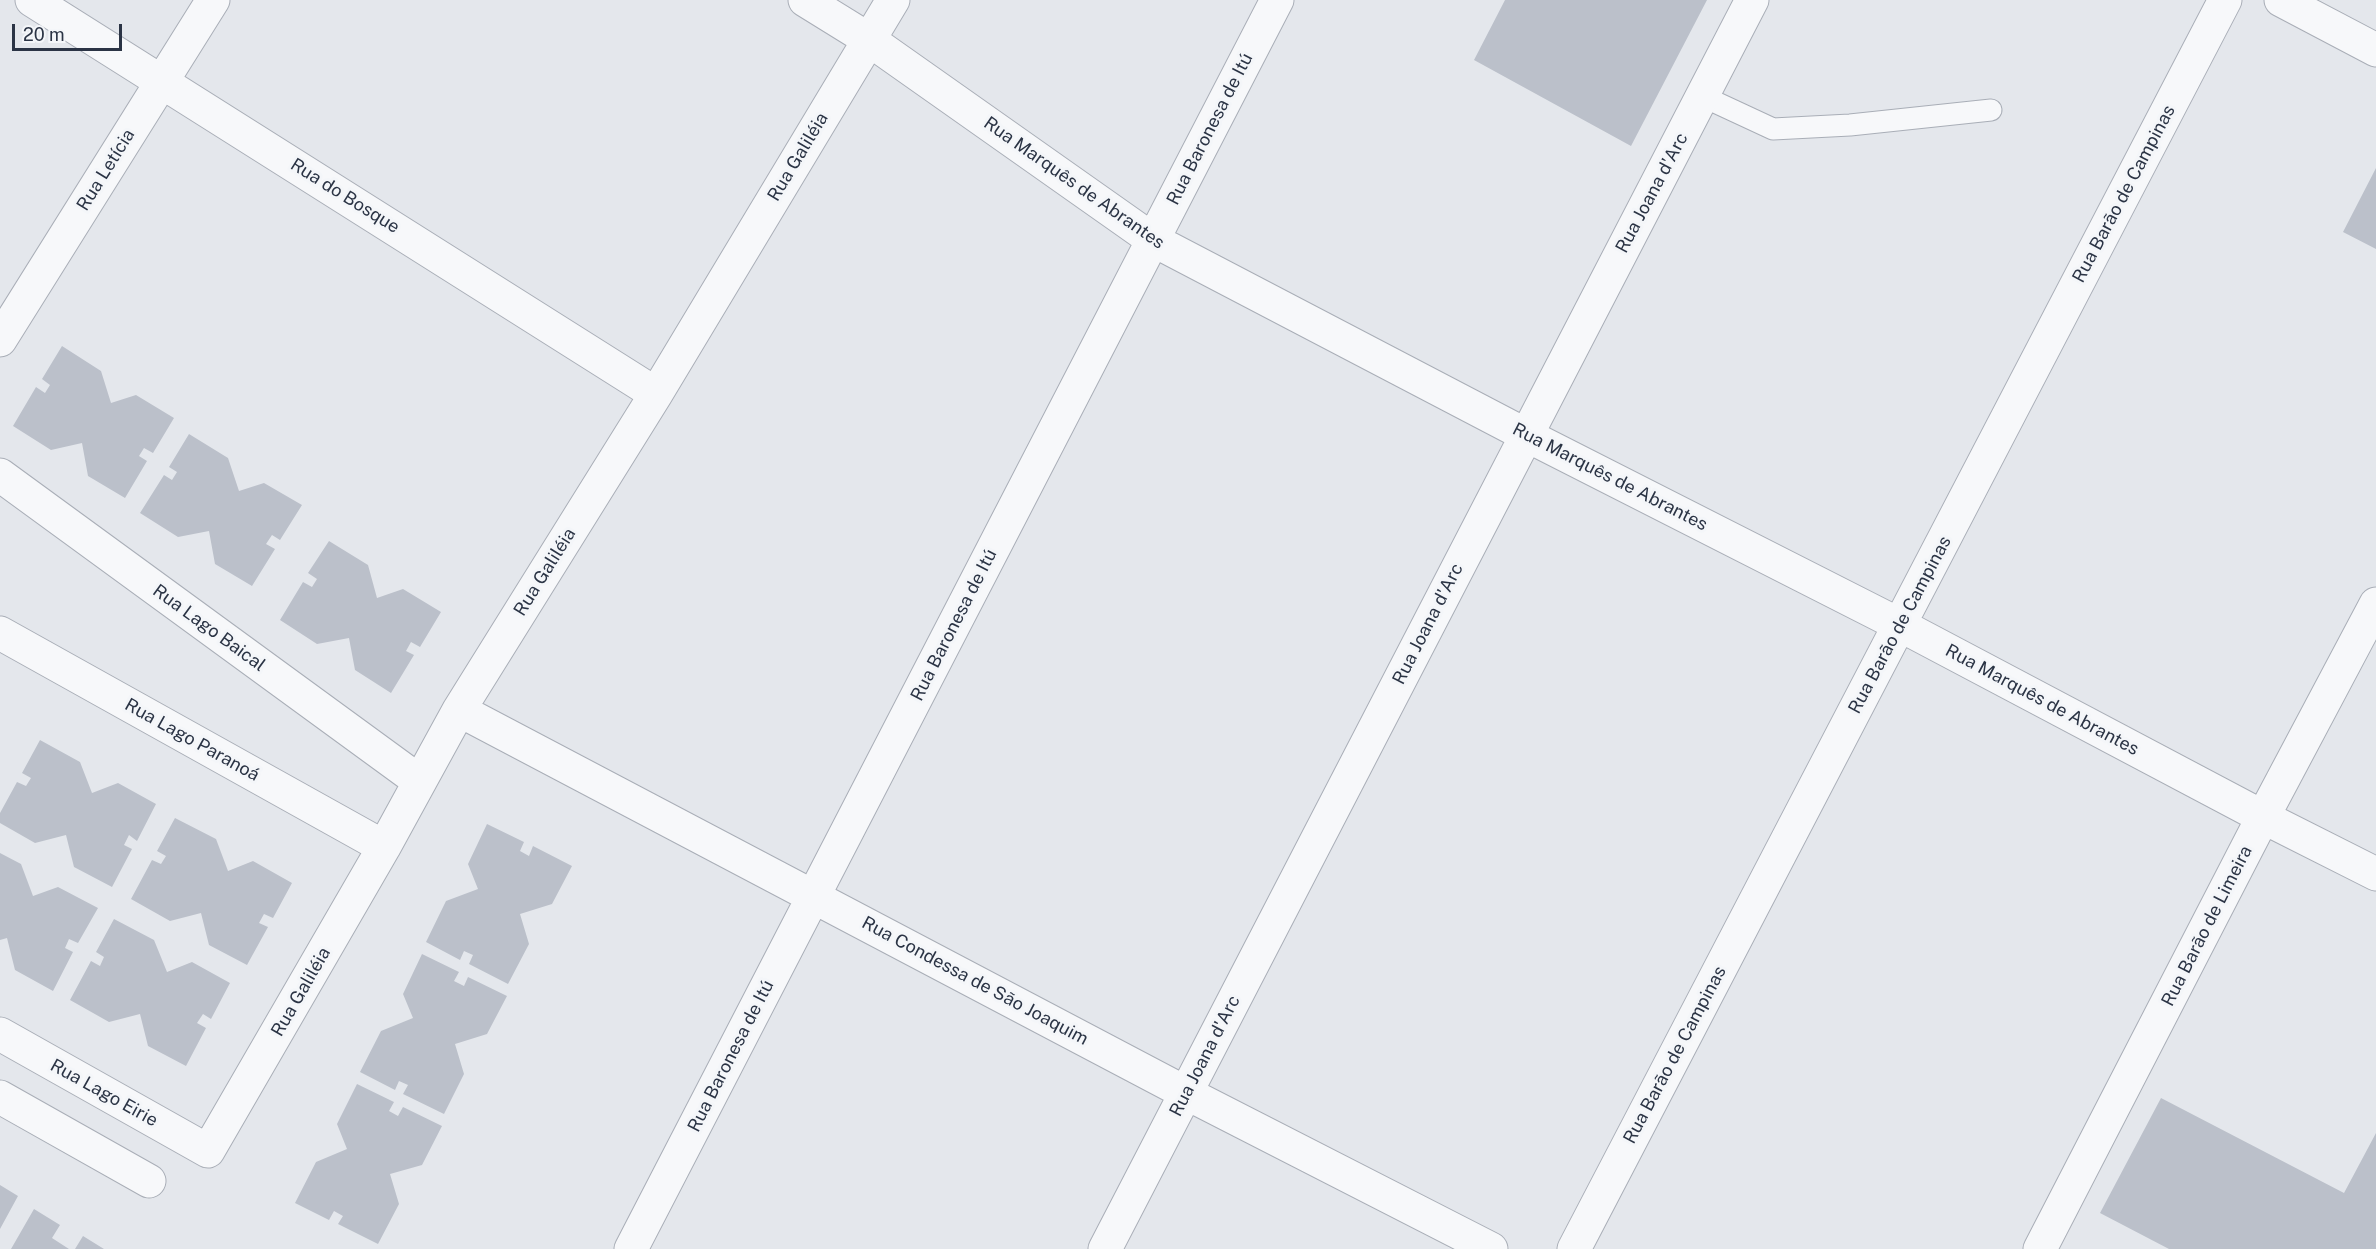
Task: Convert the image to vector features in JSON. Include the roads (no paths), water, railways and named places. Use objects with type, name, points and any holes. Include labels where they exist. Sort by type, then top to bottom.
[{"type":"street","name":"Rua do Bosque","points":[[32,0],[656,394]]},
{"type":"street","name":"Rua Letícia","points":[[0,340],[213,0]]},
{"type":"street","name":"Rua Marquês de Abrantes","points":[[805,0],[868,39],[1153,240],[1526,435],[1900,625],[2263,817],[2376,874]]},
{"type":"street","name":"Rua Galiléia","points":[[208,1151],[384,847],[459,710],[656,394],[893,0]]},
{"type":"street","name":"Rua Baronesa de Itú","points":[[631,1249],[1277,0]]},
{"type":"street","name":"Rua Joana d'Arc","points":[[1105,1249],[1752,0]]},
{"type":"street","name":"Rua Barão de Campinas","points":[[1574,1249],[2225,0]]},
{"type":"street","points":[[2281,0],[2376,50]]},
{"type":"street","name":"Rua Lago Baical","points":[[0,476],[419,781]]},
{"type":"street","name":"Rua Barão de Limeira","points":[[2040,1249],[2263,817],[2376,604]]},
{"type":"street","name":"Rua Lago Paranoá","points":[[0,633],[384,847]]},
{"type":"street","name":"Rua Condessa de São Joaquim","points":[[459,710],[1186,1093],[1491,1249]]},
{"type":"street","name":"Rua Lago Eirie","points":[[0,1034],[208,1151]]},
{"type":"street","points":[[0,1097],[149,1181]]},
{"type":"lane","points":[[1702,96],[1773,129],[1850,125],[1990,110]]}]
